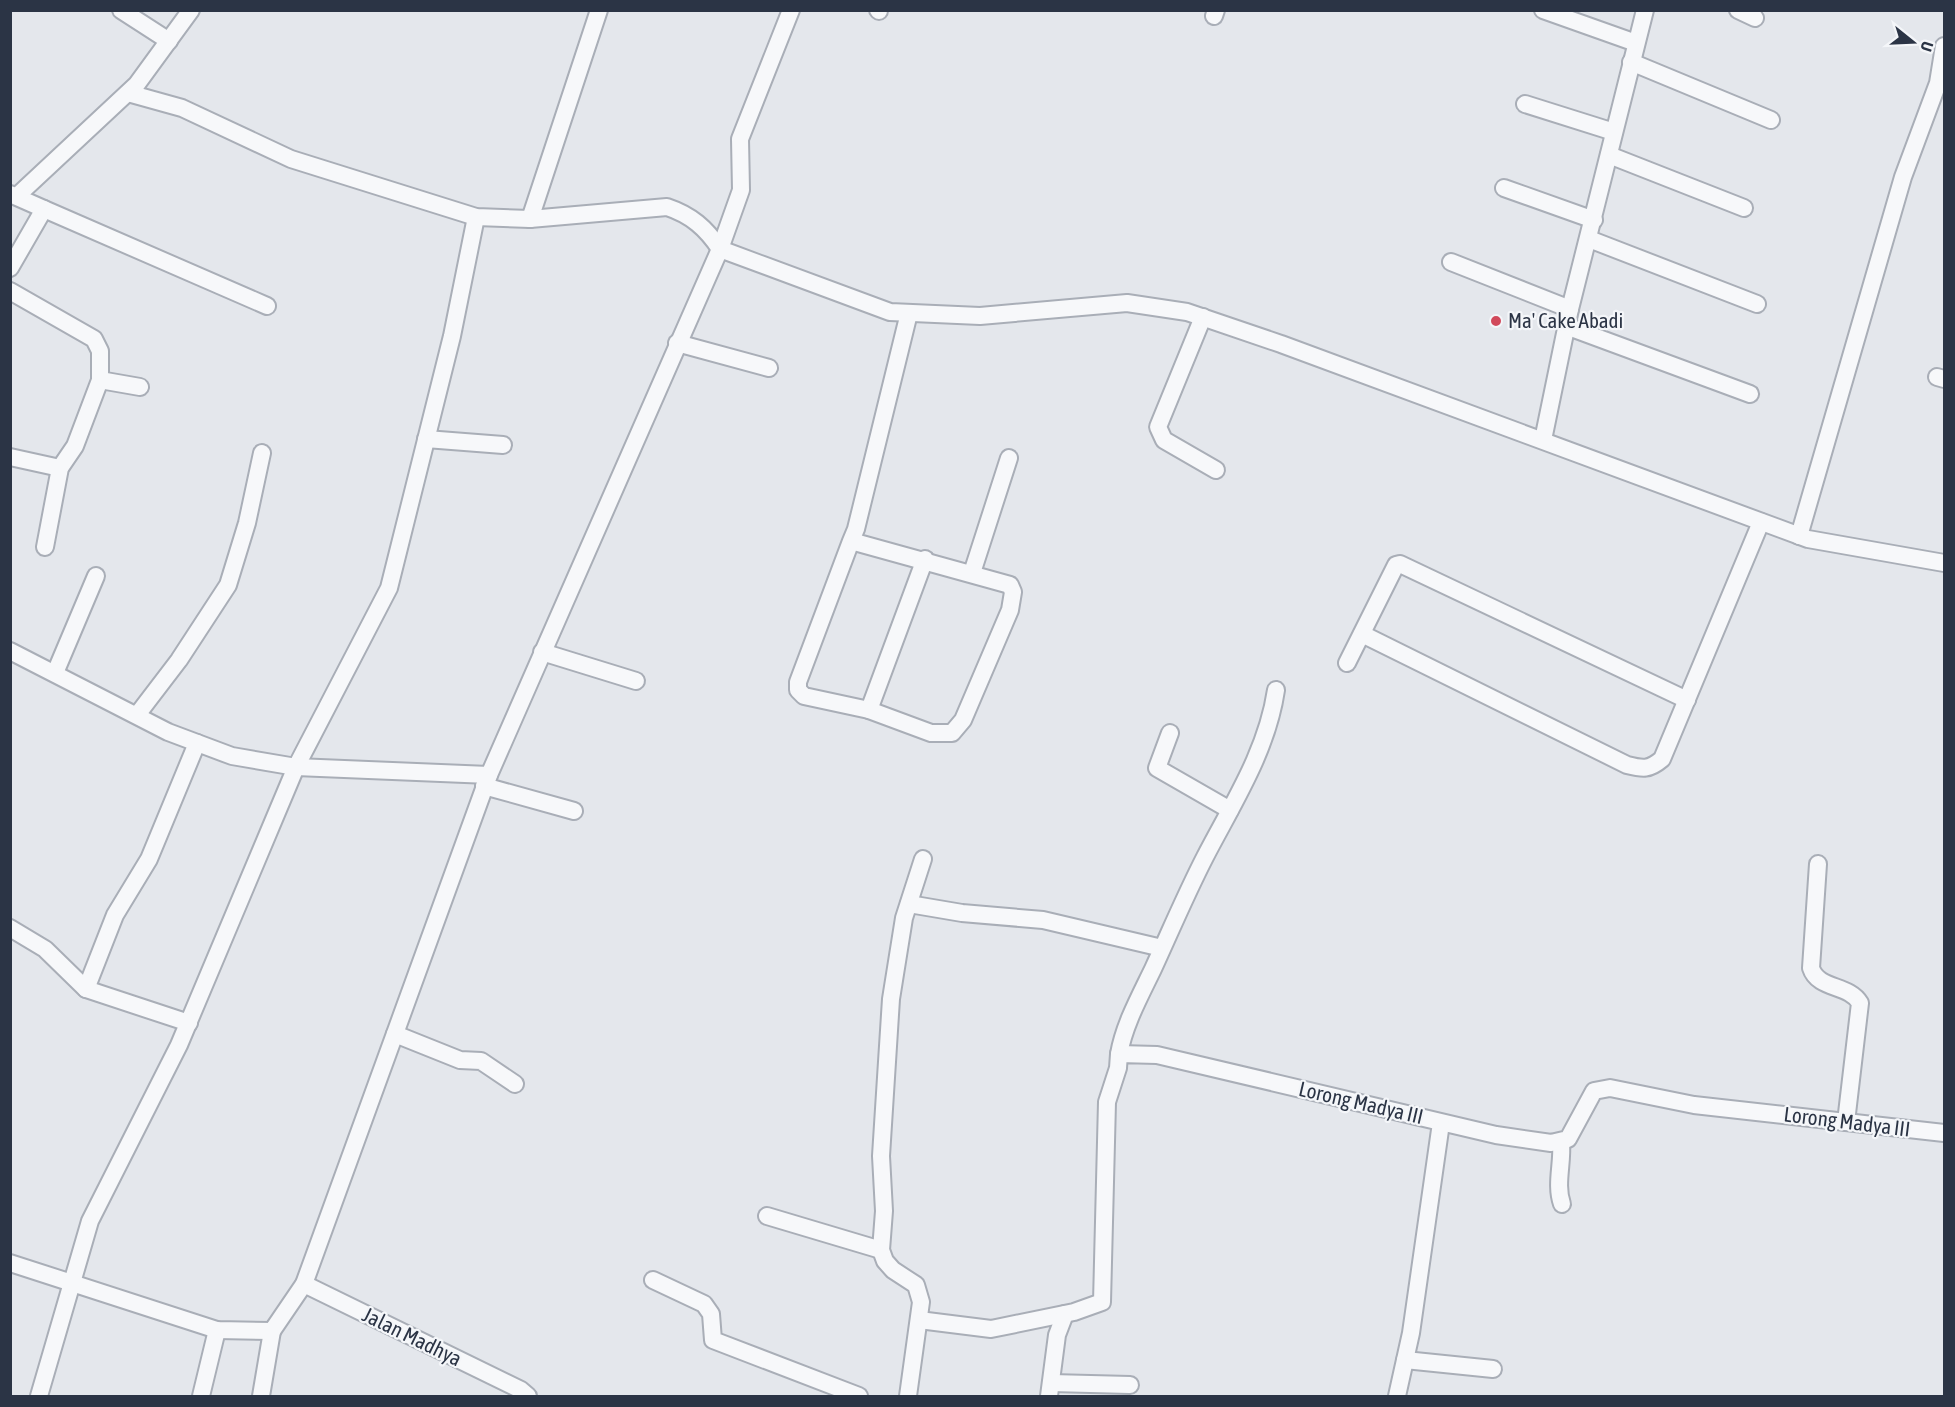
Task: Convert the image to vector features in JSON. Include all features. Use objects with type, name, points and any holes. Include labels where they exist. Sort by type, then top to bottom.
[{"type":"street","points":[[121,10],[169,41]]},
{"type":"street","points":[[191,10],[128,93],[14,195],[267,306]]},
{"type":"street","points":[[530,219],[599,10]]},
{"type":"street","points":[[261,1396],[272,1331],[304,1284],[486,780],[720,249],[741,190],[740,139],[791,10]]},
{"type":"street","points":[[1543,10],[1636,43]]},
{"type":"street","points":[[1543,440],[1570,309],[1645,10]]},
{"type":"street","points":[[1738,10],[1755,18]]},
{"type":"street","points":[[1799,536],[1903,177],[1938,83],[1944,46]]},
{"type":"street","points":[[1631,62],[1771,120]]},
{"type":"street","points":[[128,93],[182,108],[291,159],[476,217],[530,219],[667,207],[680,211],[705,227],[720,249],[890,312],[980,316],[1127,303],[1187,312],[1543,440],[1799,536],[1944,563]]},
{"type":"street","points":[[1525,104],[1614,132]]},
{"type":"street","points":[[1609,154],[1744,208]]},
{"type":"street","points":[[1504,188],[1594,220]]},
{"type":"street","points":[[10,268],[44,209]]},
{"type":"street","points":[[39,1396],[90,1221],[189,1023],[296,766],[389,588],[452,336],[476,217]]},
{"type":"street","points":[[1589,239],[1757,304]]},
{"type":"street","points":[[1451,262],[1570,309]]},
{"type":"street","points":[[10,291],[94,339],[100,351],[100,380],[75,446],[60,468],[45,547]]},
{"type":"street","points":[[851,540],[1006,582],[1012,592],[1010,610],[963,720],[952,733],[931,733],[869,710],[804,696],[798,690],[798,682],[851,540],[909,313]]},
{"type":"street","points":[[1203,317],[1158,427],[1164,440],[1216,470]]},
{"type":"street","points":[[1566,326],[1750,394]]},
{"type":"street","points":[[677,343],[769,368]]},
{"type":"street","points":[[100,380],[140,387]]},
{"type":"street","points":[[426,439],[504,445]]},
{"type":"street","points":[[137,715],[179,660],[228,585],[247,523],[262,453]]},
{"type":"street","points":[[10,457],[60,468]]},
{"type":"street","points":[[972,573],[1009,458]]},
{"type":"street","points":[[1362,634],[1627,765],[1643,769],[1652,768],[1662,759],[1761,522]]},
{"type":"street","points":[[869,710],[925,559]]},
{"type":"street","points":[[1347,663],[1395,565],[1400,564],[1687,700]]},
{"type":"street","points":[[55,674],[96,576]]},
{"type":"street","points":[[10,651],[168,732],[232,756],[296,766],[486,780],[574,811]]},
{"type":"street","points":[[542,652],[636,681]]},
{"type":"street","points":[[919,1320],[992,1329],[1065,1314],[1102,1302],[1107,1102],[1118,1068],[1121,1042],[1204,859],[1248,778],[1270,722],[1276,690]]},
{"type":"street","points":[[1170,733],[1157,768],[1230,810]]},
{"type":"street","points":[[86,989],[115,915],[149,859],[197,743]]},
{"type":"street","points":[[908,1396],[921,1302],[916,1285],[885,1261],[881,1250],[884,1211],[881,1156],[891,999],[909,904],[923,859]]},
{"type":"street","points":[[1818,864],[1812,968],[1814,975],[1818,980],[1848,991],[1860,1003],[1846,1122]]},
{"type":"street","points":[[909,904],[962,913],[1043,920],[1162,948]]},
{"type":"street","points":[[10,928],[45,949],[86,989],[189,1023]]},
{"type":"street","points":[[395,1034],[460,1060],[481,1061],[515,1084]]},
{"type":"street","name":"Lorong Madya III","points":[[1119,1054],[1157,1055],[1496,1135],[1561,1142],[1568,1139],[1594,1092],[1610,1088],[1694,1105],[1944,1133]]},
{"type":"street","points":[[1397,1396],[1405,1360],[1441,1122]]},
{"type":"street","points":[[1561,1142],[1563,1164],[1558,1188],[1562,1204]]},
{"type":"street","points":[[767,1216],[881,1250]]},
{"type":"street","points":[[10,1263],[217,1330],[272,1331]]},
{"type":"street","points":[[653,1280],[704,1304],[711,1314],[712,1340],[827,1391],[859,1396]]},
{"type":"street","name":"Jalan Madhya","points":[[304,1284],[524,1393]]},
{"type":"street","points":[[1065,1314],[1057,1335],[1050,1390],[1130,1385]]},
{"type":"street","points":[[201,1396],[217,1330]]},
{"type":"street","points":[[1405,1360],[1493,1369]]},
{"type":"place","name":"Ma' Cake Abadi","points":[[1496,321]]}]
